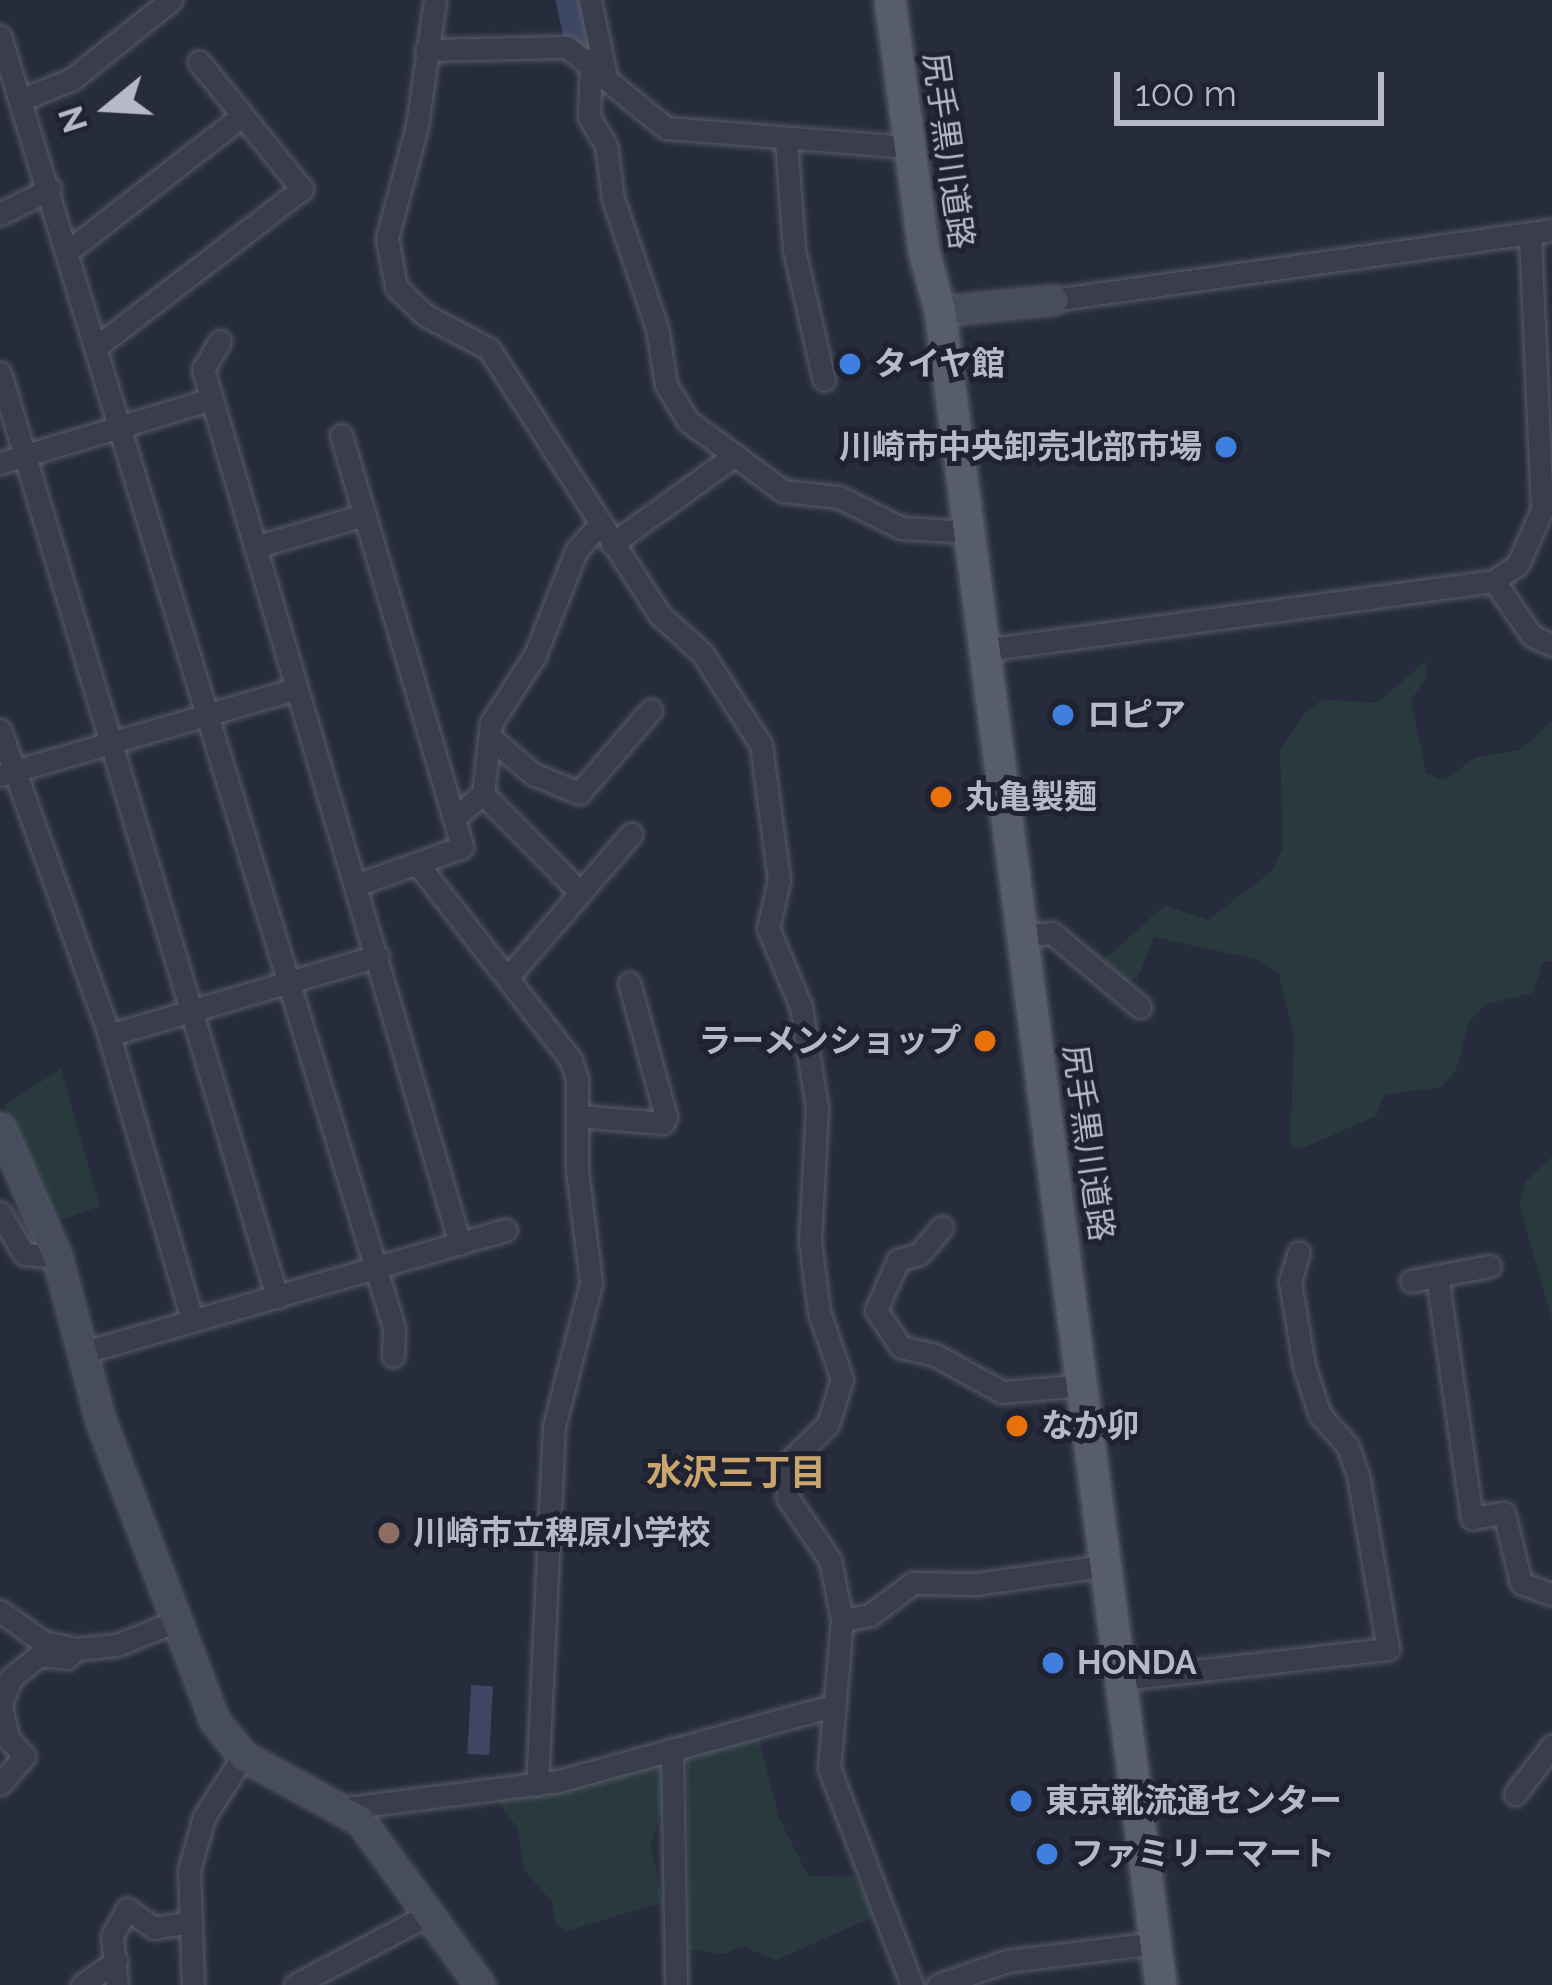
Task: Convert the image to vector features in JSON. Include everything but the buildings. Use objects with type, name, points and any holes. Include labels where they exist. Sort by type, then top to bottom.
[{"type":"main road","name":"尻手黒川道路","points":[[890,0],[940,311],[1086,1385],[1161,1985]]},
{"type":"main road","name":"尻手黒川道路","points":[[910,0],[943,258],[940,311]]},
{"type":"street","points":[[21,100],[72,79],[171,0]]},
{"type":"street","points":[[435,0],[417,126],[387,238],[395,287],[408,304],[489,349],[660,615],[702,652],[761,745],[769,782],[768,835],[779,880],[768,928],[801,1007],[817,1108],[810,1241],[819,1312],[842,1379],[828,1424],[785,1475],[797,1518],[830,1560],[842,1620],[833,1785],[912,1985]]},
{"type":"street","points":[[590,0],[598,65],[589,117],[606,145],[613,199],[657,328],[666,385],[688,421],[783,491],[839,497],[902,528],[968,532]]},
{"type":"street","points":[[0,36],[50,188],[203,716],[394,1328],[393,1356]]},
{"type":"street","points":[[427,50],[567,46],[598,65],[646,118],[666,128],[786,141],[910,147]]},
{"type":"street","points":[[96,346],[302,189],[199,62]]},
{"type":"street","points":[[68,251],[242,116]]},
{"type":"street","points":[[786,141],[794,250],[824,380]]},
{"type":"street","points":[[0,214],[50,188]]},
{"type":"street","points":[[940,311],[1054,300],[1541,231],[1542,510],[1518,564],[1494,581],[984,650]]},
{"type":"street","points":[[220,341],[205,357],[212,399],[460,1244]]},
{"type":"street","points":[[0,373],[277,1297]]},
{"type":"street","points":[[0,463],[212,399]]},
{"type":"street","points":[[341,435],[454,818],[458,854],[356,885]]},
{"type":"street","points":[[612,544],[735,454]]},
{"type":"street","points":[[255,547],[364,514]]},
{"type":"street","points":[[454,818],[483,794],[491,723],[535,655],[576,551],[601,522]]},
{"type":"street","points":[[1494,581],[1532,637],[1552,645]]},
{"type":"street","points":[[6,774],[296,689]]},
{"type":"street","points":[[492,739],[533,773],[579,793],[651,710]]},
{"type":"street","points":[[0,730],[6,774],[109,1035],[192,1319]]},
{"type":"street","points":[[483,794],[579,891]]},
{"type":"street","points":[[508,977],[632,834]]},
{"type":"street","points":[[418,866],[571,1060],[591,1283],[554,1426],[537,1785]]},
{"type":"street","points":[[1022,936],[1052,933],[1139,1007]]},
{"type":"street","points":[[109,1035],[378,956]]},
{"type":"street","points":[[578,1116],[663,1123],[666,1117],[629,982]]},
{"type":"street","points":[[0,1127],[58,1257],[101,1421],[214,1720],[243,1756],[345,1808],[381,1844],[481,1985]]},
{"type":"street","points":[[0,1213],[24,1254],[58,1257]]},
{"type":"street","points":[[942,1227],[919,1254],[898,1260],[876,1310],[901,1347],[935,1355],[1002,1392],[1086,1385]]},
{"type":"street","points":[[86,1352],[506,1230]]},
{"type":"street","points":[[1124,1679],[1388,1648],[1358,1475],[1347,1445],[1320,1415],[1304,1366],[1290,1281],[1299,1252]]},
{"type":"street","points":[[1411,1281],[1490,1266]]},
{"type":"street","points":[[1437,1276],[1472,1518],[1504,1514],[1521,1583],[1552,1594]]},
{"type":"street","points":[[842,1620],[870,1615],[913,1583],[976,1584],[1109,1564]]},
{"type":"street","points":[[0,1611],[43,1642],[76,1649],[117,1645],[177,1621]]},
{"type":"street","points":[[0,1784],[23,1756],[8,1738],[0,1703],[24,1663],[67,1658],[76,1649]]},
{"type":"street","points":[[345,1808],[537,1785],[835,1705]]},
{"type":"street","points":[[1514,1795],[1552,1746]]},
{"type":"street","points":[[672,1749],[676,1985]]},
{"type":"street","points":[[193,1985],[185,1923],[188,1870],[204,1817],[243,1756]]},
{"type":"street","points":[[117,1985],[112,1936],[127,1909],[154,1928],[185,1923]]},
{"type":"street","points":[[295,1985],[427,1915]]},
{"type":"street","points":[[938,1985],[1007,1961],[1156,1943]]},
{"type":"street","points":[[82,1985],[116,1961]]},
{"type":"shaded area","points":[[1426,661],[1427,676],[1411,700],[1426,773],[1444,780],[1476,757],[1520,750],[1552,721],[1552,961],[1543,961],[1533,993],[1486,1004],[1469,1022],[1456,1070],[1442,1087],[1384,1095],[1376,1116],[1301,1149],[1290,1146],[1294,1038],[1279,975],[1259,960],[1154,937],[1138,978],[1126,983],[1105,959],[1165,905],[1208,920],[1272,871],[1283,847],[1280,751],[1305,713],[1323,699],[1376,703]]},
{"type":"shaded area","points":[[61,1069],[100,1206],[55,1222],[4,1105]]},
{"type":"shaded area","points":[[1552,1157],[1552,1320],[1519,1204],[1526,1181]]},
{"type":"shaded area","points":[[758,1737],[780,1820],[808,1876],[853,1875],[878,1915],[776,1960],[742,1946],[725,1954],[690,1950],[687,1758]]},
{"type":"shaded area","points":[[654,1764],[662,1768],[663,1804],[651,1845],[663,1902],[567,1931],[555,1924],[552,1902],[524,1870],[518,1829],[498,1801]]},
{"type":"water","points":[[471,1685],[493,1686],[489,1755],[467,1754]]},
{"type":"waterway","points":[[572,0],[580,39]]},
{"type":"place","name":"タイヤ館","points":[[850,364]]},
{"type":"place","name":"川崎市中央卸売北部市場","points":[[1226,447]]},
{"type":"place","name":"ロピア","points":[[1063,715]]},
{"type":"place","name":"丸亀製麺","points":[[941,797]]},
{"type":"place","name":"ラーメンショップ","points":[[985,1041]]},
{"type":"place","name":"なか卯","points":[[1017,1426]]},
{"type":"place","name":"川崎市立稗原小学校","points":[[389,1533]]},
{"type":"place","name":"HONDA","points":[[1053,1663]]},
{"type":"place","name":"東京靴流通センター","points":[[1021,1801]]},
{"type":"place","name":"ファミリーマート","points":[[1047,1854]]},
{"type":"district","name":"水沢三丁目","points":[[736,1473]]}]
